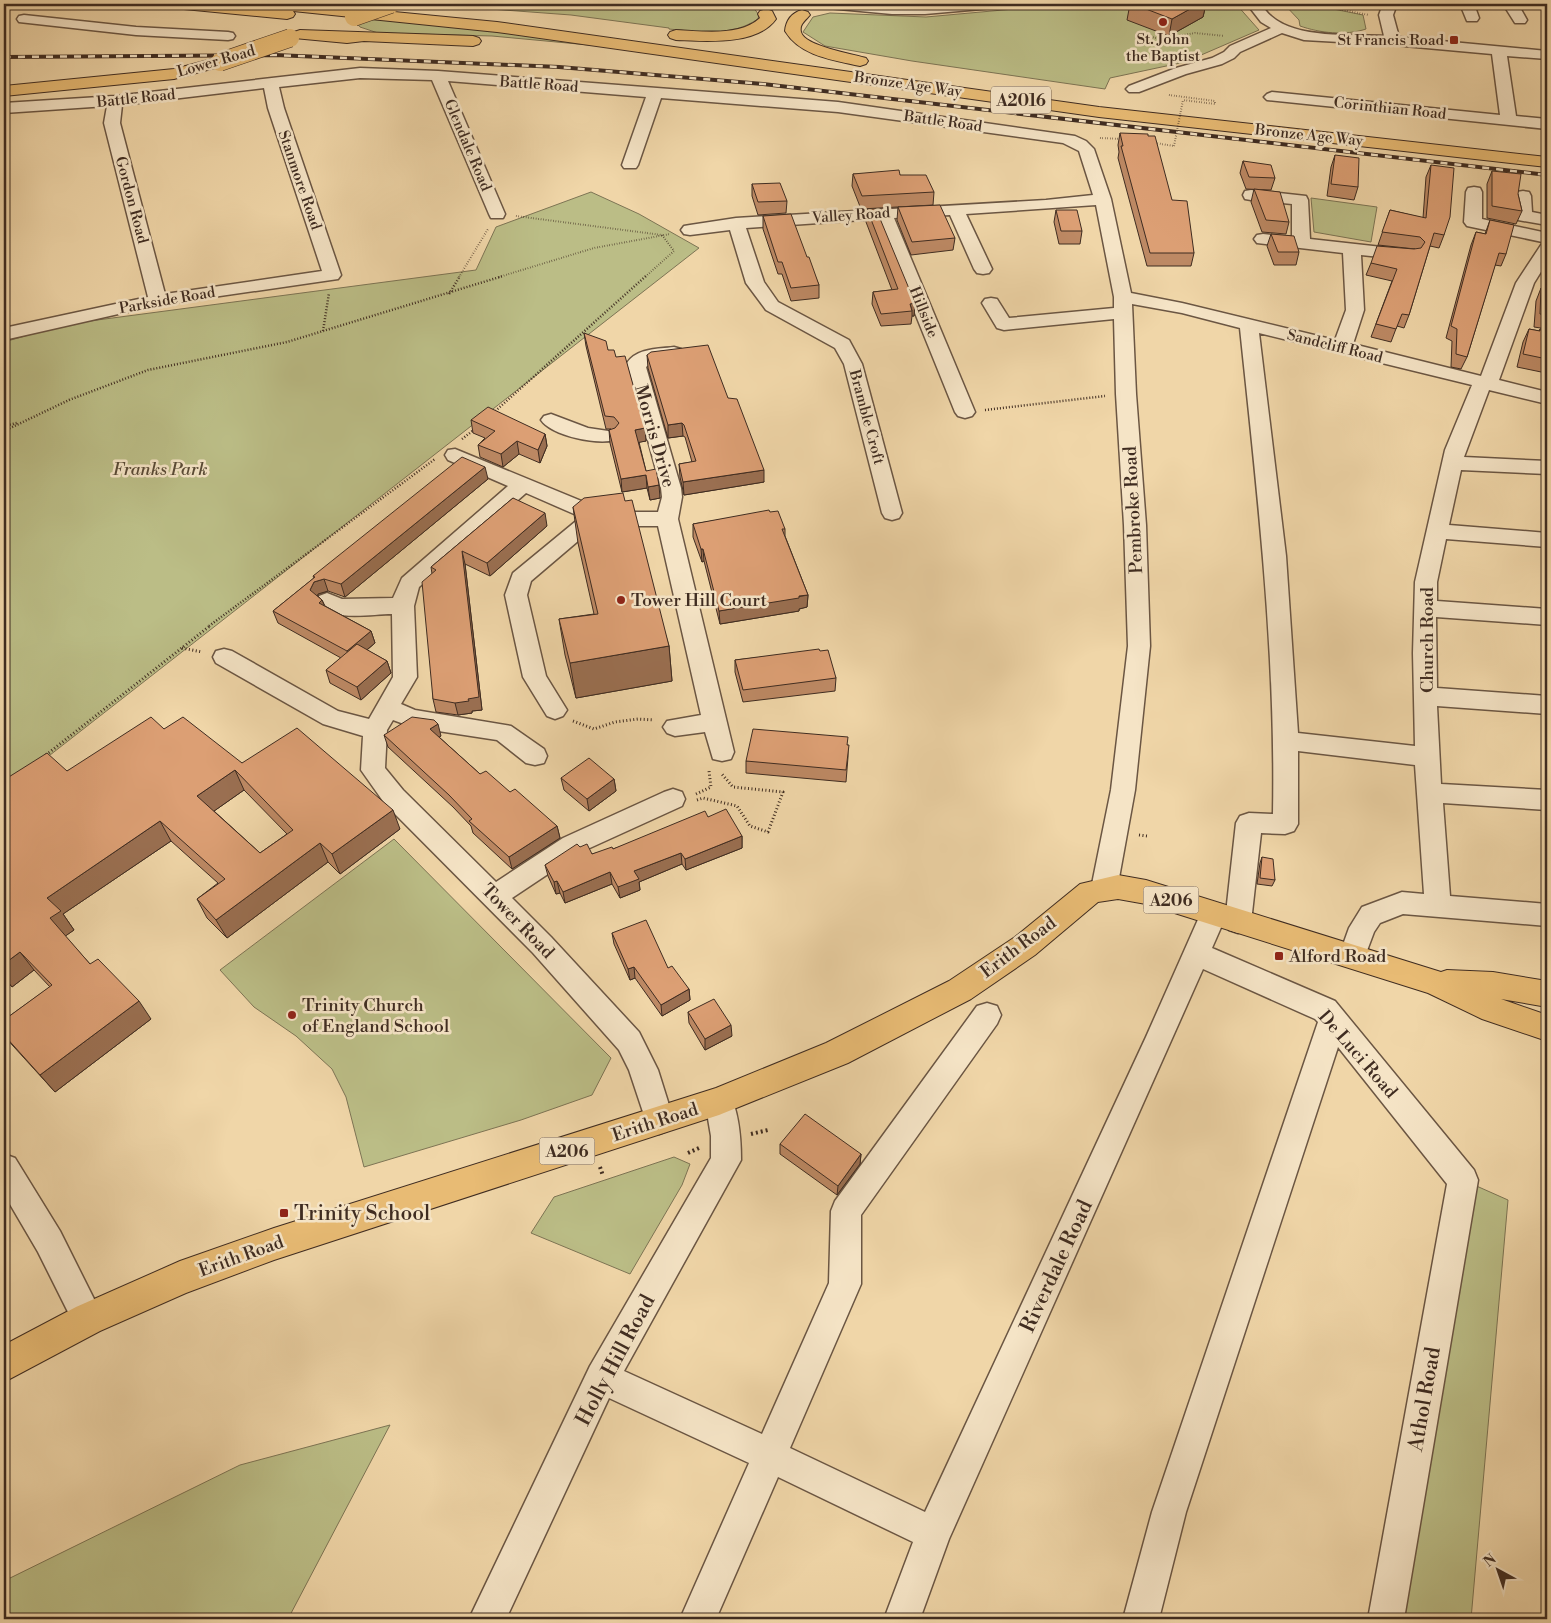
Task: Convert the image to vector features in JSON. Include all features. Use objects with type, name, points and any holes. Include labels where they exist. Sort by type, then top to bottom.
[{"type":"main road","points":[[184,4],[346,19],[364,36]]},
{"type":"main road","name":"Bronze Age Way","points":[[268,4],[497,27],[808,69],[1099,112],[1547,162]]},
{"type":"main road","name":"Bronze Age Way","points":[[383,4],[625,32],[1102,100],[1547,149]]},
{"type":"main road","name":"Lower Road","points":[[4,91],[174,74],[220,62],[391,4]]},
{"type":"main road","points":[[625,32],[712,37],[737,33],[765,24],[768,19],[762,9]]},
{"type":"main road","points":[[762,9],[785,18],[807,9]]},
{"type":"main road","points":[[807,9],[794,23],[793,30],[796,38],[807,46],[830,54],[932,77]]},
{"type":"main road","points":[[297,15],[298,28],[295,37],[347,38],[364,36],[492,42],[724,66],[808,69]]},
{"type":"main road","name":"A206","points":[[1104,889],[1118,887],[1146,892],[1352,956],[1436,983],[1493,1010],[1547,1028]]},
{"type":"main road","name":"Erith Road","points":[[4,1364],[88,1319],[180,1278],[274,1244],[719,1101],[837,1052],[960,990],[1025,946],[1090,892],[1104,889]]},
{"type":"main road","name":"A206","points":[[1436,983],[1493,985],[1547,994]]},
{"type":"street","points":[[828,4],[892,10],[925,10],[993,4]]},
{"type":"street","points":[[1254,4],[1266,19],[1277,39]]},
{"type":"street","points":[[1390,4],[1386,15],[1393,41]]},
{"type":"street","points":[[1467,4],[1472,18]]},
{"type":"street","points":[[1510,4],[1520,20]]},
{"type":"street","points":[[8,22],[24,19],[36,13],[39,8]]},
{"type":"street","points":[[24,19],[136,32],[228,36]]},
{"type":"street","points":[[1134,88],[1181,71],[1217,61],[1229,55],[1235,49],[1247,45],[1304,36],[1393,41],[1547,55]]},
{"type":"street","points":[[1499,52],[1509,120]]},
{"type":"street","name":"Battle Road","points":[[4,108],[115,100],[360,73],[438,76],[838,107],[1074,141]]},
{"type":"street","name":"Glendale Road","points":[[438,76],[498,214]]},
{"type":"street","name":"Corinthian Road","points":[[1292,81],[1280,98],[1547,124]]},
{"type":"street","name":"Stanmore Road","points":[[271,84],[276,108],[332,275]]},
{"type":"street","points":[[630,165],[655,93]]},
{"type":"street","name":"Gordon Road","points":[[115,100],[112,122],[158,300]]},
{"type":"street","name":"Pembroke Road","points":[[1074,141],[1086,149],[1103,199],[1123,305],[1126,394],[1135,525],[1138,646],[1123,790],[1104,889]]},
{"type":"street","points":[[1474,192],[1473,222],[1547,238]]},
{"type":"street","points":[[1251,196],[1300,200],[1301,243]]},
{"type":"street","points":[[1522,196],[1524,216],[1547,220]]},
{"type":"street","name":"Valley Road","points":[[683,232],[736,223],[1070,203],[1103,199]]},
{"type":"street","points":[[956,210],[983,269]]},
{"type":"street","name":"Hillside","points":[[883,213],[965,412]]},
{"type":"street","name":"Bramble Croft","points":[[736,223],[755,283],[772,306],[842,344],[853,364],[892,513]]},
{"type":"street","points":[[1263,240],[1409,255]]},
{"type":"street","points":[[1342,348],[1355,310],[1352,249]]},
{"type":"street","name":"Church Road","points":[[1438,906],[1427,757],[1424,608],[1426,582],[1455,450],[1485,383],[1515,332],[1525,282],[1547,250]]},
{"type":"street","name":"Parkside Road","points":[[4,334],[158,300],[332,275]]},
{"type":"street","name":"Sandcliff Road","points":[[991,303],[1004,324],[1149,300],[1547,398]]},
{"type":"street","points":[[1249,326],[1276,556],[1286,741],[1427,757]]},
{"type":"street","name":"Morris Drive","points":[[674,353],[648,356],[636,363],[636,367],[672,496],[667,519],[715,722],[717,758]]},
{"type":"street","points":[[550,420],[577,433],[594,437],[608,436]]},
{"type":"street","points":[[634,432],[654,429]]},
{"type":"street","points":[[450,451],[522,485],[605,519],[667,519]]},
{"type":"street","points":[[1452,463],[1547,468]]},
{"type":"street","name":"Tower Road","points":[[522,485],[410,583],[403,606],[405,677],[375,730],[373,770],[394,797],[495,896],[629,1041],[638,1055],[659,1121]]},
{"type":"street","points":[[555,710],[535,677],[516,595],[521,578],[596,515]]},
{"type":"street","points":[[1438,531],[1547,540]]},
{"type":"street","points":[[327,601],[339,607],[403,606]]},
{"type":"street","points":[[1424,608],[1547,617]]},
{"type":"street","points":[[224,657],[331,718],[375,730]]},
{"type":"street","points":[[1426,696],[1547,705]]},
{"type":"street","points":[[386,708],[412,718],[503,732],[535,756]]},
{"type":"street","points":[[666,724],[715,722]]},
{"type":"street","name":"Riverdale Road","points":[[902,1619],[933,1534],[1197,954],[1225,918],[1248,822],[1285,824],[1286,741]]},
{"type":"street","points":[[1429,793],[1547,800]]},
{"type":"street","points":[[495,896],[572,845],[673,798]]},
{"type":"street","points":[[1352,956],[1362,928],[1371,915],[1402,903],[1547,915]]},
{"type":"street","name":"De Luci Road","points":[[1197,954],[1325,1010],[1463,1180]]},
{"type":"street","points":[[698,1619],[845,1284],[846,1211],[987,1015]]},
{"type":"street","points":[[1141,1619],[1169,1512],[1333,1019]]},
{"type":"street","name":"Holly Hill Road","points":[[487,1619],[602,1378],[726,1160],[726,1136],[719,1101]]},
{"type":"street","points":[[4,1168],[57,1254],[88,1319]]},
{"type":"street","name":"Athol Road","points":[[1386,1619],[1463,1180]]},
{"type":"street","points":[[602,1378],[770,1454],[933,1534]]},
{"type":"path","points":[[1313,4],[1387,19]]},
{"type":"path","points":[[1136,33],[1160,39],[1195,33],[1244,38],[1258,33],[1277,39]]},
{"type":"path","points":[[1146,142],[1174,146],[1183,100],[1215,104],[1216,101],[1160,94]]},
{"type":"path","points":[[1109,138],[1127,140]]},
{"type":"path","points":[[449,294],[498,214],[662,234],[674,251],[490,416]]},
{"type":"path","points":[[4,431],[69,400],[148,370],[286,342],[449,294],[594,248],[662,234],[683,232]]},
{"type":"path","points":[[323,332],[332,275]]},
{"type":"path","points":[[965,412],[1126,394]]},
{"type":"path","points":[[4,426],[27,420]]},
{"type":"path","points":[[46,756],[236,605],[450,451],[476,428]]},
{"type":"path","points":[[555,710],[576,722],[594,729],[615,722],[638,718],[666,724]]},
{"type":"path","points":[[717,758],[733,787],[783,792],[768,832],[750,826],[737,806],[703,798],[681,804],[673,798],[687,798],[711,787],[708,766],[717,758]]},
{"type":"path","points":[[750,1134],[768,1130]]},
{"type":"path","points":[[688,1153],[699,1148]]},
{"type":"path","points":[[599,1165],[603,1176]]},
{"type":"green space","points":[[423,4],[738,4],[753,7],[759,15],[758,19],[737,29],[704,32],[571,15]]},
{"type":"green space","points":[[1069,4],[1236,4],[1259,30],[1185,62],[1110,78],[1105,89],[912,61],[825,46],[803,32],[813,17],[830,13],[926,17]]},
{"type":"green space","points":[[1284,4],[1309,4],[1363,15],[1366,29],[1341,33],[1324,32],[1300,26],[1299,20]]},
{"type":"green space","points":[[371,18],[419,22],[664,52],[492,36],[378,33],[360,27],[357,23]]},
{"type":"green space","name":"Franks Park","points":[[591,192],[639,214],[699,248],[4,791],[4,342],[67,324],[476,270],[496,227]]},
{"type":"green space","points":[[1311,198],[1377,207],[1371,242],[1314,232]]},
{"type":"green space","points":[[394,839],[611,1058],[592,1095],[521,1120],[364,1167],[346,1097],[332,1069],[296,1036],[254,1007],[220,970]]},
{"type":"green space","points":[[674,1157],[690,1164],[682,1185],[630,1274],[531,1233],[554,1197]]},
{"type":"green space","points":[[1463,1180],[1508,1200],[1471,1619],[1386,1619]]},
{"type":"green space","points":[[390,1425],[288,1619],[4,1619],[4,1581],[240,1465]]},
{"type":"building","points":[[1133,4],[1199,4],[1172,19]]},
{"type":"building","points":[[1120,133],[1155,136],[1172,200],[1187,201],[1194,253],[1150,253],[1121,146],[1123,146]]},
{"type":"building","points":[[1335,155],[1359,158],[1358,187],[1331,184]]},
{"type":"building","points":[[1243,161],[1271,165],[1275,178],[1249,177]]},
{"type":"building","points":[[1431,165],[1454,168],[1450,217],[1444,235],[1434,233],[1409,315],[1402,314],[1396,329],[1376,324],[1397,269],[1371,263],[1377,246],[1414,249],[1421,248],[1425,242],[1420,237],[1382,232],[1390,210],[1426,218]]},
{"type":"building","points":[[899,170],[900,175],[926,175],[934,192],[862,196],[853,174]]},
{"type":"building","points":[[1492,171],[1521,174],[1518,194],[1522,211],[1492,206]]},
{"type":"building","points":[[780,183],[787,201],[758,202],[752,184]]},
{"type":"building","points":[[1254,189],[1280,192],[1289,222],[1266,220]]},
{"type":"building","points":[[940,205],[955,238],[912,242],[898,207]]},
{"type":"building","points":[[867,209],[876,209],[915,303],[910,304],[912,311],[881,314],[873,292],[898,289]]},
{"type":"building","points":[[1056,210],[1077,210],[1082,231],[1061,231]]},
{"type":"building","points":[[791,214],[819,285],[791,288],[782,262],[778,262],[763,216]]},
{"type":"building","points":[[1490,220],[1514,225],[1506,254],[1499,253],[1467,357],[1456,354],[1457,329],[1451,326],[1476,232],[1486,234]]},
{"type":"building","points":[[1271,234],[1294,236],[1299,252],[1278,252]]},
{"type":"building","points":[[1541,288],[1547,289],[1547,315],[1540,314]]},
{"type":"building","points":[[1529,329],[1547,330],[1547,359],[1523,354]]},
{"type":"building","points":[[584,333],[606,341],[608,350],[614,350],[616,357],[625,356],[645,428],[635,430],[646,471],[656,469],[659,485],[648,487],[646,475],[621,479],[609,430],[615,428],[619,423],[614,417],[605,416]]},
{"type":"building","points":[[708,345],[728,398],[737,399],[764,470],[683,482],[679,464],[696,461],[684,425],[682,423],[668,425],[647,355],[651,352]]},
{"type":"building","points":[[488,407],[545,434],[538,450],[517,441],[501,454],[478,445],[495,431],[471,420]]},
{"type":"building","points":[[462,457],[485,467],[341,584],[324,579],[314,582],[310,590],[322,600],[319,603],[371,631],[347,651],[273,611],[315,577],[313,576]]},
{"type":"building","name":"Tower Hill Court","points":[[623,493],[625,501],[632,500],[669,646],[570,663],[559,619],[598,614],[573,507],[584,498]]},
{"type":"building","points":[[513,498],[545,513],[487,563],[462,551],[479,697],[455,703],[433,699],[422,582],[436,570],[431,567]]},
{"type":"building","points":[[769,510],[770,512],[778,511],[785,529],[782,529],[808,595],[719,611],[703,549],[701,549],[693,524]]},
{"type":"building","points":[[357,644],[387,661],[357,687],[326,670]]},
{"type":"building","points":[[819,649],[820,651],[828,650],[836,678],[743,690],[735,660]]},
{"type":"building","points":[[151,717],[164,729],[183,717],[242,763],[297,728],[393,810],[332,854],[320,843],[216,920],[197,899],[225,879],[160,821],[47,898],[61,911],[50,918],[90,964],[98,959],[139,1001],[40,1075],[4,1035],[4,1020],[52,985],[20,952],[4,964],[4,789],[8,786],[4,780],[47,753],[67,771]],"holes":[[[235,770],[293,830],[260,853],[197,796]]]},
{"type":"building","points":[[412,717],[434,720],[438,724],[430,729],[480,774],[486,771],[510,792],[515,789],[557,826],[509,857],[469,821],[472,819],[449,795],[384,735]]},
{"type":"building","points":[[753,729],[848,737],[846,770],[746,761]]},
{"type":"building","points":[[589,758],[614,779],[587,799],[561,778]]},
{"type":"building","points":[[726,809],[742,836],[685,859],[681,853],[634,871],[639,879],[618,887],[610,872],[563,892],[557,881],[554,882],[545,865],[577,844],[580,847],[587,844],[592,854],[612,847],[613,849],[705,811],[708,817]]},
{"type":"building","points":[[1262,857],[1273,859],[1275,880],[1260,878]]},
{"type":"building","points":[[646,920],[668,968],[672,966],[689,989],[661,1005],[634,967],[628,969],[612,933]]},
{"type":"building","points":[[714,999],[731,1025],[705,1039],[688,1012]]},
{"type":"building","points":[[805,1114],[861,1154],[838,1186],[780,1144]]},
{"type":"railway","points":[[4,57],[275,55],[559,67],[763,84],[1547,175]]},
{"type":"place","name":"St. John the Baptist","points":[[1163,22]]},
{"type":"place","name":"St Francis Road","points":[[1454,40]]},
{"type":"place","name":"Tower Hill Court","points":[[621,600]]},
{"type":"place","name":"Alford Road","points":[[1279,956]]},
{"type":"place","name":"Trinity Church of England School","points":[[292,1015]]},
{"type":"place","name":"Trinity School","points":[[284,1213]]}]
